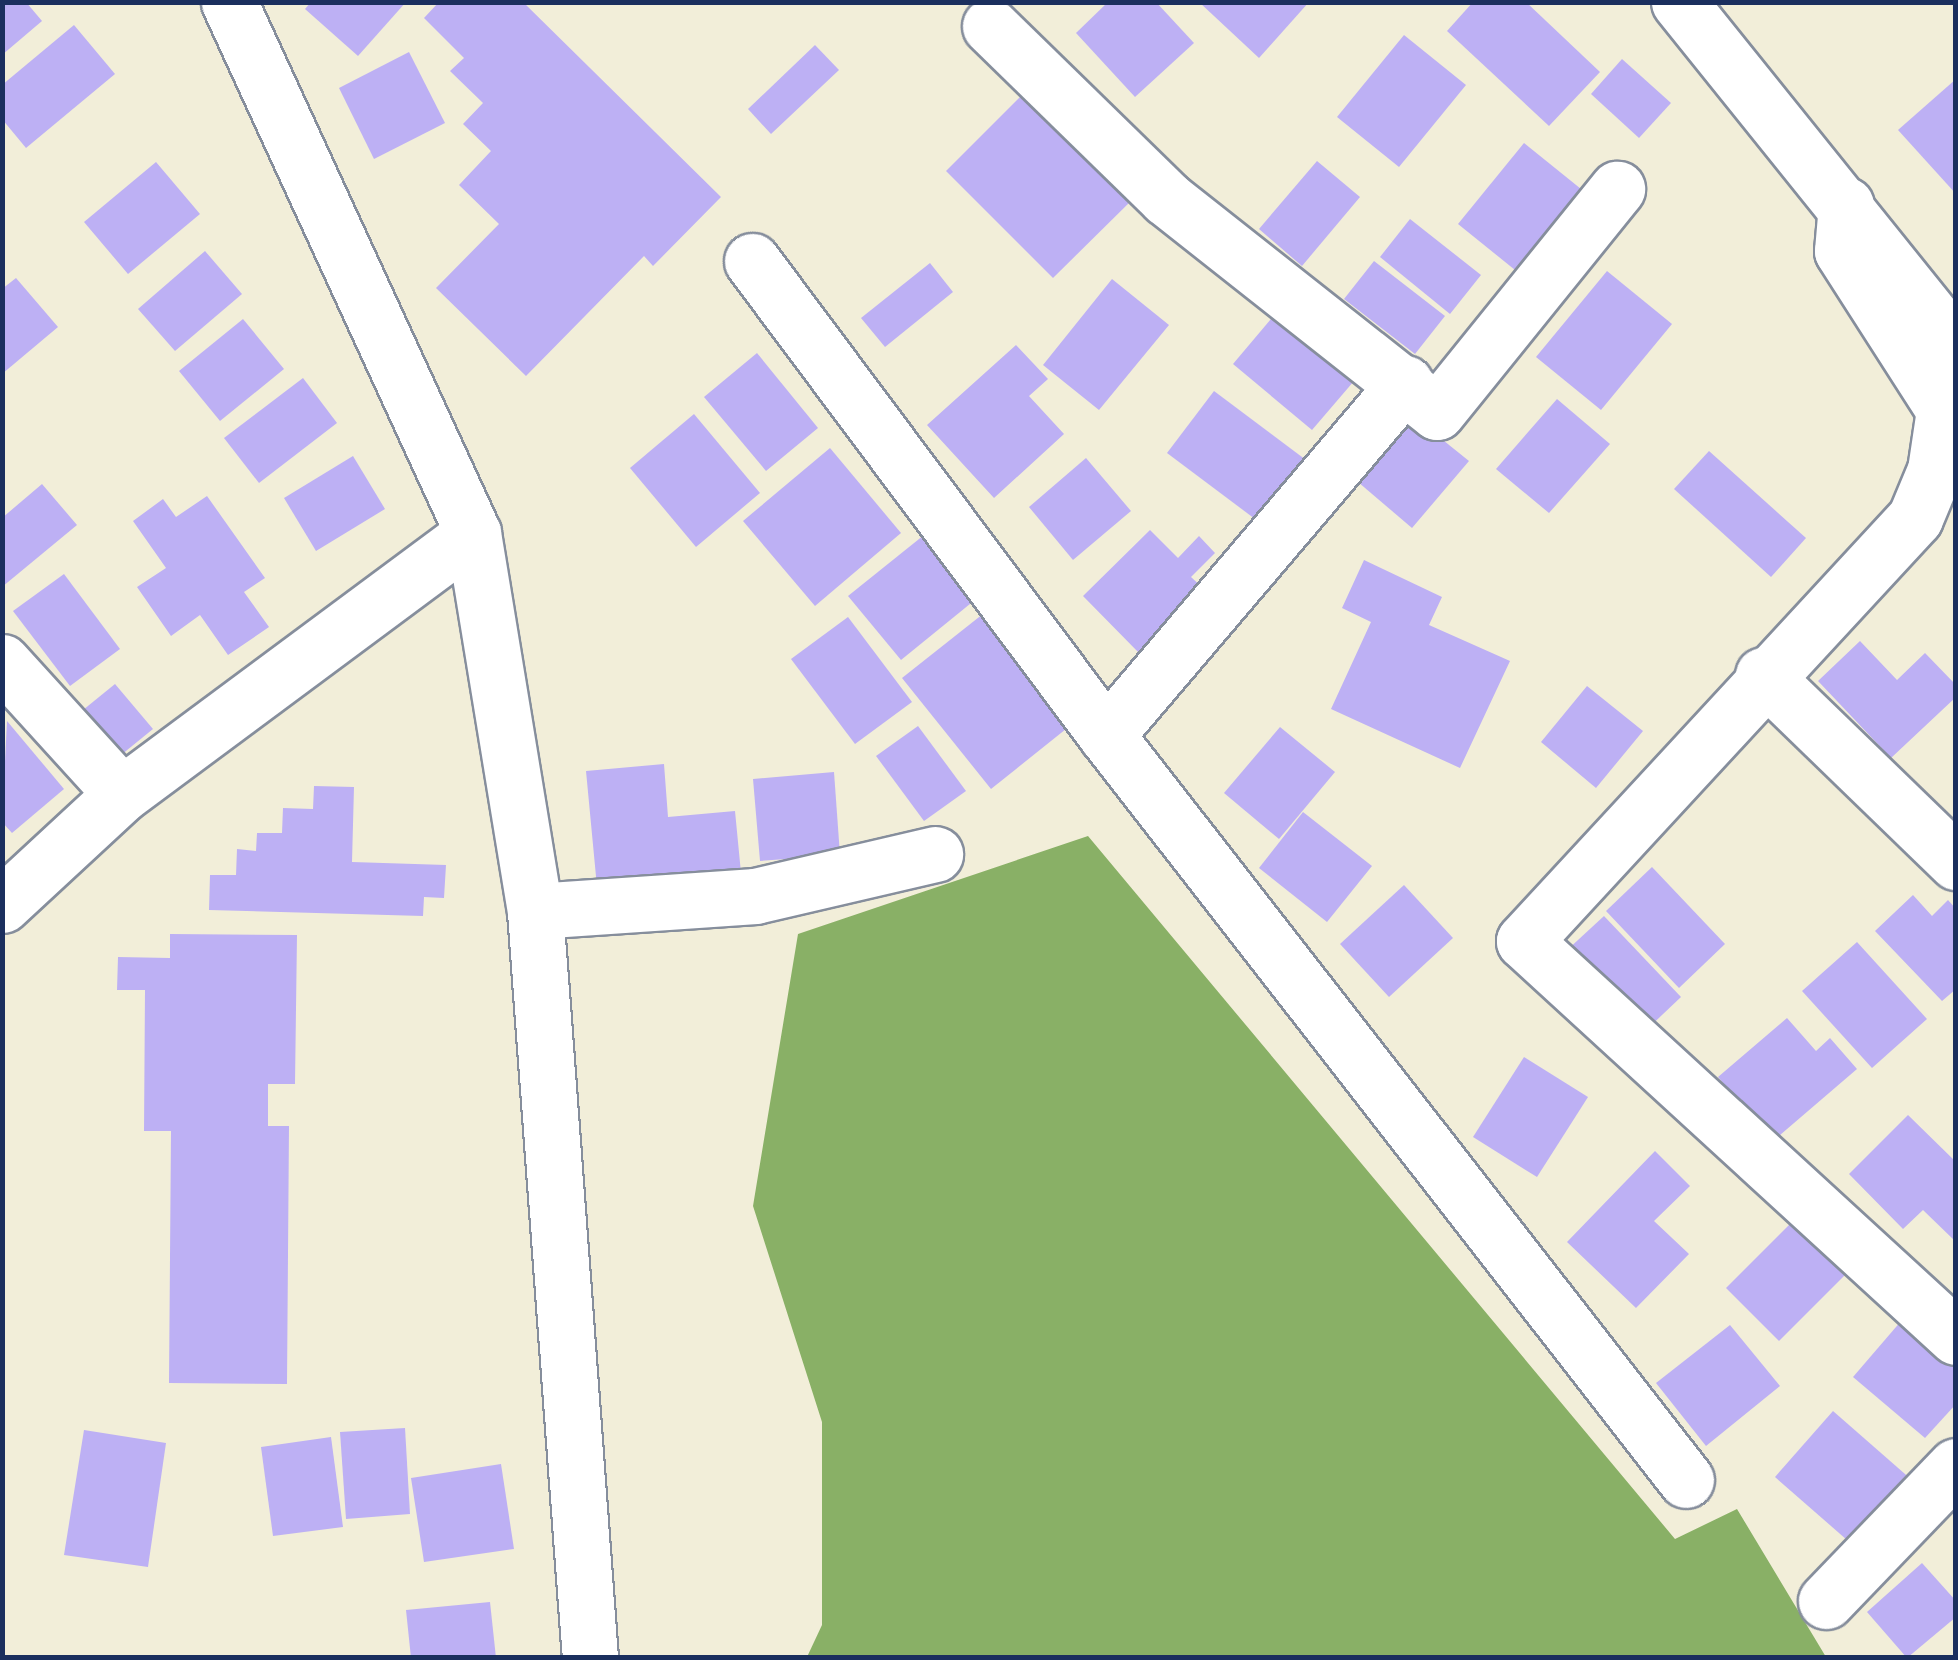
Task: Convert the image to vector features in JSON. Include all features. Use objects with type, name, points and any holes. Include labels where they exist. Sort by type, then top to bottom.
[{"type":"street","points":[[228,2],[474,533],[535,911],[590,1658]]},
{"type":"street","points":[[1679,2],[1955,346]]},
{"type":"street","points":[[990,26],[1166,198],[1406,383],[1438,412],[1617,189]]},
{"type":"street","points":[[1846,206],[1842,251],[1944,410],[1936,470],[1915,518],[1762,675],[1524,941],[1956,1338]]},
{"type":"street","points":[[752,260],[1106,735],[1686,1480]]},
{"type":"street","points":[[1106,735],[1406,383]]},
{"type":"street","points":[[2,905],[122,794],[474,533]]},
{"type":"street","points":[[2,662],[122,794]]},
{"type":"street","points":[[1762,675],[1956,862]]},
{"type":"street","points":[[535,911],[755,896],[935,854]]},
{"type":"street","points":[[1826,1601],[1956,1466]]},
{"type":"green space","points":[[1088,836],[1675,1539],[1737,1509],[1826,1657],[807,1657],[822,1625],[822,1422],[753,1206],[798,934]]},
{"type":"building","points":[[2,2],[26,2],[42,21],[2,55]]},
{"type":"building","points":[[311,2],[406,2],[358,56],[305,9]]},
{"type":"building","points":[[439,2],[523,2],[721,197],[653,266],[644,256],[526,376],[436,288],[499,224],[459,185],[491,151],[463,124],[483,103],[450,71],[464,58],[424,18]]},
{"type":"building","points":[[1108,2],[1156,2],[1194,43],[1135,97],[1076,33]]},
{"type":"building","points":[[1199,2],[1309,2],[1259,58]]},
{"type":"building","points":[[1473,2],[1526,2],[1600,72],[1549,126],[1447,31]]},
{"type":"building","points":[[74,25],[115,74],[26,148],[2,119],[2,85]]},
{"type":"building","points":[[1404,35],[1466,85],[1399,167],[1337,117]]},
{"type":"building","points":[[815,45],[839,70],[771,134],[748,109]]},
{"type":"building","points":[[409,52],[445,123],[374,159],[339,88]]},
{"type":"building","points":[[1622,59],[1671,103],[1639,138],[1591,94]]},
{"type":"building","points":[[1956,79],[1956,194],[1898,130]]},
{"type":"building","points":[[1028,89],[1135,197],[1053,278],[946,171]]},
{"type":"building","points":[[1524,143],[1586,193],[1520,274],[1458,224]]},
{"type":"building","points":[[1317,161],[1360,197],[1302,266],[1259,229]]},
{"type":"building","points":[[156,162],[200,214],[128,274],[84,222]]},
{"type":"building","points":[[1410,219],[1481,275],[1450,314],[1380,257]]},
{"type":"building","points":[[205,251],[242,294],[175,351],[138,309]]},
{"type":"building","points":[[1374,261],[1445,316],[1415,354],[1344,299]]},
{"type":"building","points":[[930,263],[953,292],[885,347],[861,318]]},
{"type":"building","points":[[1607,271],[1672,324],[1601,410],[1536,357]]},
{"type":"building","points":[[16,278],[58,327],[2,374],[2,289]]},
{"type":"building","points":[[1112,279],[1169,325],[1099,410],[1043,365]]},
{"type":"building","points":[[1287,300],[1366,367],[1312,430],[1233,364]]},
{"type":"building","points":[[243,319],[284,369],[220,421],[179,371]]},
{"type":"building","points":[[1016,345],[1048,379],[1029,396],[1064,434],[994,498],[927,425]]},
{"type":"building","points":[[757,353],[818,428],[766,471],[704,397]]},
{"type":"building","points":[[303,378],[337,423],[259,483],[224,438]]},
{"type":"building","points":[[1214,391],[1306,460],[1259,522],[1167,453]]},
{"type":"building","points":[[1557,399],[1610,444],[1549,513],[1496,469]]},
{"type":"building","points":[[694,414],[760,493],[696,547],[630,468]]},
{"type":"building","points":[[1413,416],[1469,461],[1412,528],[1358,482]]},
{"type":"building","points":[[830,448],[901,533],[815,606],[743,521]]},
{"type":"building","points":[[1709,451],[1806,538],[1771,577],[1674,489]]},
{"type":"building","points":[[353,456],[385,509],[316,551],[284,498]]},
{"type":"building","points":[[1086,458],[1131,511],[1073,560],[1029,507]]},
{"type":"building","points":[[42,484],[77,525],[2,587],[2,518]]},
{"type":"building","points":[[207,496],[265,578],[244,592],[269,627],[228,655],[200,615],[171,636],[137,587],[166,568],[133,521],[163,499],[176,517]]},
{"type":"building","points":[[1150,530],[1178,558],[1199,536],[1215,553],[1191,577],[1205,590],[1140,654],[1083,596]]},
{"type":"building","points":[[929,531],[981,595],[901,660],[848,596]]},
{"type":"building","points":[[1364,560],[1442,597],[1429,625],[1510,661],[1460,768],[1331,709],[1371,622],[1342,608]]},
{"type":"building","points":[[64,574],[120,649],[70,686],[13,611]]},
{"type":"building","points":[[993,606],[1081,717],[991,789],[902,678]]},
{"type":"building","points":[[848,617],[912,702],[855,744],[791,659]]},
{"type":"building","points":[[1860,641],[1897,680],[1925,653],[1956,685],[1956,697],[1891,758],[1818,681]]},
{"type":"building","points":[[115,684],[153,729],[121,755],[83,710]]},
{"type":"building","points":[[1587,686],[1643,731],[1596,788],[1541,742]]},
{"type":"building","points":[[7,721],[64,789],[12,833],[2,822]]},
{"type":"building","points":[[918,726],[966,791],[924,821],[876,756]]},
{"type":"building","points":[[1280,727],[1335,772],[1279,839],[1224,793]]},
{"type":"building","points":[[664,764],[668,817],[735,811],[741,873],[597,887],[586,771]]},
{"type":"building","points":[[834,772],[840,855],[760,861],[753,779]]},
{"type":"building","points":[[314,786],[354,787],[352,862],[446,865],[444,898],[424,897],[423,916],[209,910],[210,875],[236,875],[237,849],[256,851],[257,833],[282,833],[283,808],[313,809]]},
{"type":"building","points":[[1303,812],[1372,866],[1327,922],[1259,868]]},
{"type":"building","points":[[1652,867],[1725,944],[1679,988],[1606,911]]},
{"type":"building","points":[[1404,885],[1453,938],[1389,997],[1340,944]]},
{"type":"building","points":[[1913,895],[1932,916],[1948,900],[1956,909],[1956,989],[1942,1001],[1875,931]]},
{"type":"building","points":[[1604,916],[1681,997],[1642,1034],[1565,952]]},
{"type":"building","points":[[170,934],[297,935],[295,1084],[268,1084],[268,1126],[289,1126],[287,1384],[169,1383],[171,1131],[144,1131],[145,990],[117,990],[118,957],[170,958]]},
{"type":"building","points":[[1857,942],[1927,1019],[1872,1068],[1802,991]]},
{"type":"building","points":[[1787,1018],[1816,1051],[1830,1038],[1857,1069],[1773,1141],[1718,1077]]},
{"type":"building","points":[[1524,1057],[1588,1097],[1537,1177],[1473,1137]]},
{"type":"building","points":[[1908,1115],[1956,1162],[1956,1242],[1923,1210],[1903,1229],[1849,1174]]},
{"type":"building","points":[[1655,1151],[1690,1186],[1654,1221],[1689,1254],[1636,1308],[1567,1242]]},
{"type":"building","points":[[1793,1221],[1846,1274],[1779,1341],[1726,1288]]},
{"type":"building","points":[[1902,1320],[1956,1366],[1956,1404],[1925,1438],[1853,1377]]},
{"type":"building","points":[[1730,1325],[1780,1386],[1706,1446],[1656,1383]]},
{"type":"building","points":[[1833,1411],[1913,1481],[1855,1547],[1775,1477]]},
{"type":"building","points":[[405,1428],[410,1514],[346,1519],[340,1432]]},
{"type":"building","points":[[84,1430],[166,1443],[148,1567],[64,1555]]},
{"type":"building","points":[[331,1437],[343,1527],[273,1536],[261,1447]]},
{"type":"building","points":[[501,1464],[514,1549],[424,1562],[411,1478]]},
{"type":"building","points":[[1922,1563],[1956,1601],[1956,1617],[1907,1658],[1867,1612]]},
{"type":"building","points":[[490,1602],[496,1658],[411,1658],[406,1610]]}]
